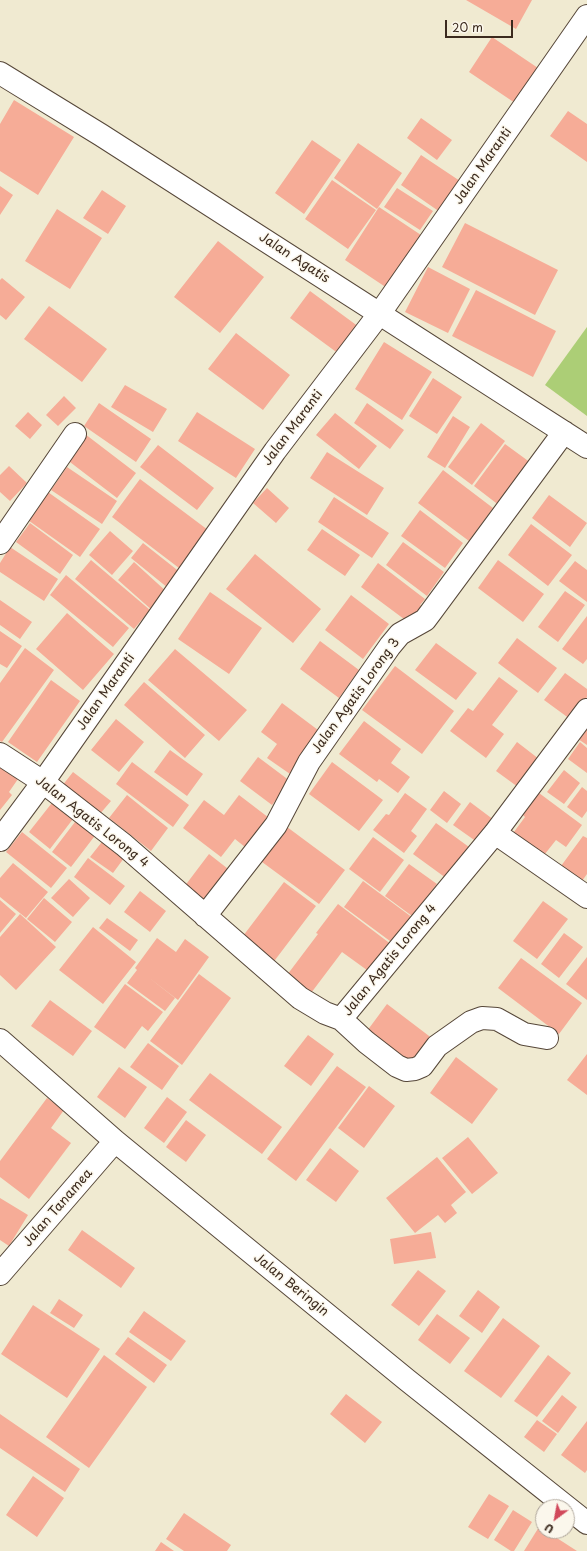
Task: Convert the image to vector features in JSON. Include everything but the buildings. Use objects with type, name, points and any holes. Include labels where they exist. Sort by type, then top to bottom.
[{"type":"street","name":"Jalan Maranti","points":[[0,840],[43,782],[274,451],[380,313],[587,16]]},
{"type":"street","name":"Jalan Agatis","points":[[0,73],[101,135],[587,447]]},
{"type":"street","name":"Jalan Agatis Lorong 3","points":[[205,916],[276,825],[309,762],[390,646],[400,634],[425,620],[564,432]]},
{"type":"street","points":[[0,543],[74,434]]},
{"type":"street","name":"Jalan Agatis Lorong 4","points":[[0,754],[43,782],[124,845],[300,998],[325,1013],[341,1020],[495,833],[587,710]]},
{"type":"street","points":[[495,833],[587,897]]},
{"type":"street","points":[[341,1020],[397,1066],[406,1070],[415,1069],[422,1066],[437,1046],[471,1022],[482,1018],[497,1019],[524,1034],[547,1038]]},
{"type":"street","name":"Jalan Beringin","points":[[0,1040],[115,1142],[407,1380],[587,1523]]},
{"type":"street","name":"Jalan Tanamea","points":[[0,1274],[115,1142]]},
{"type":"green space","points":[[587,327],[587,416],[545,385]]}]
